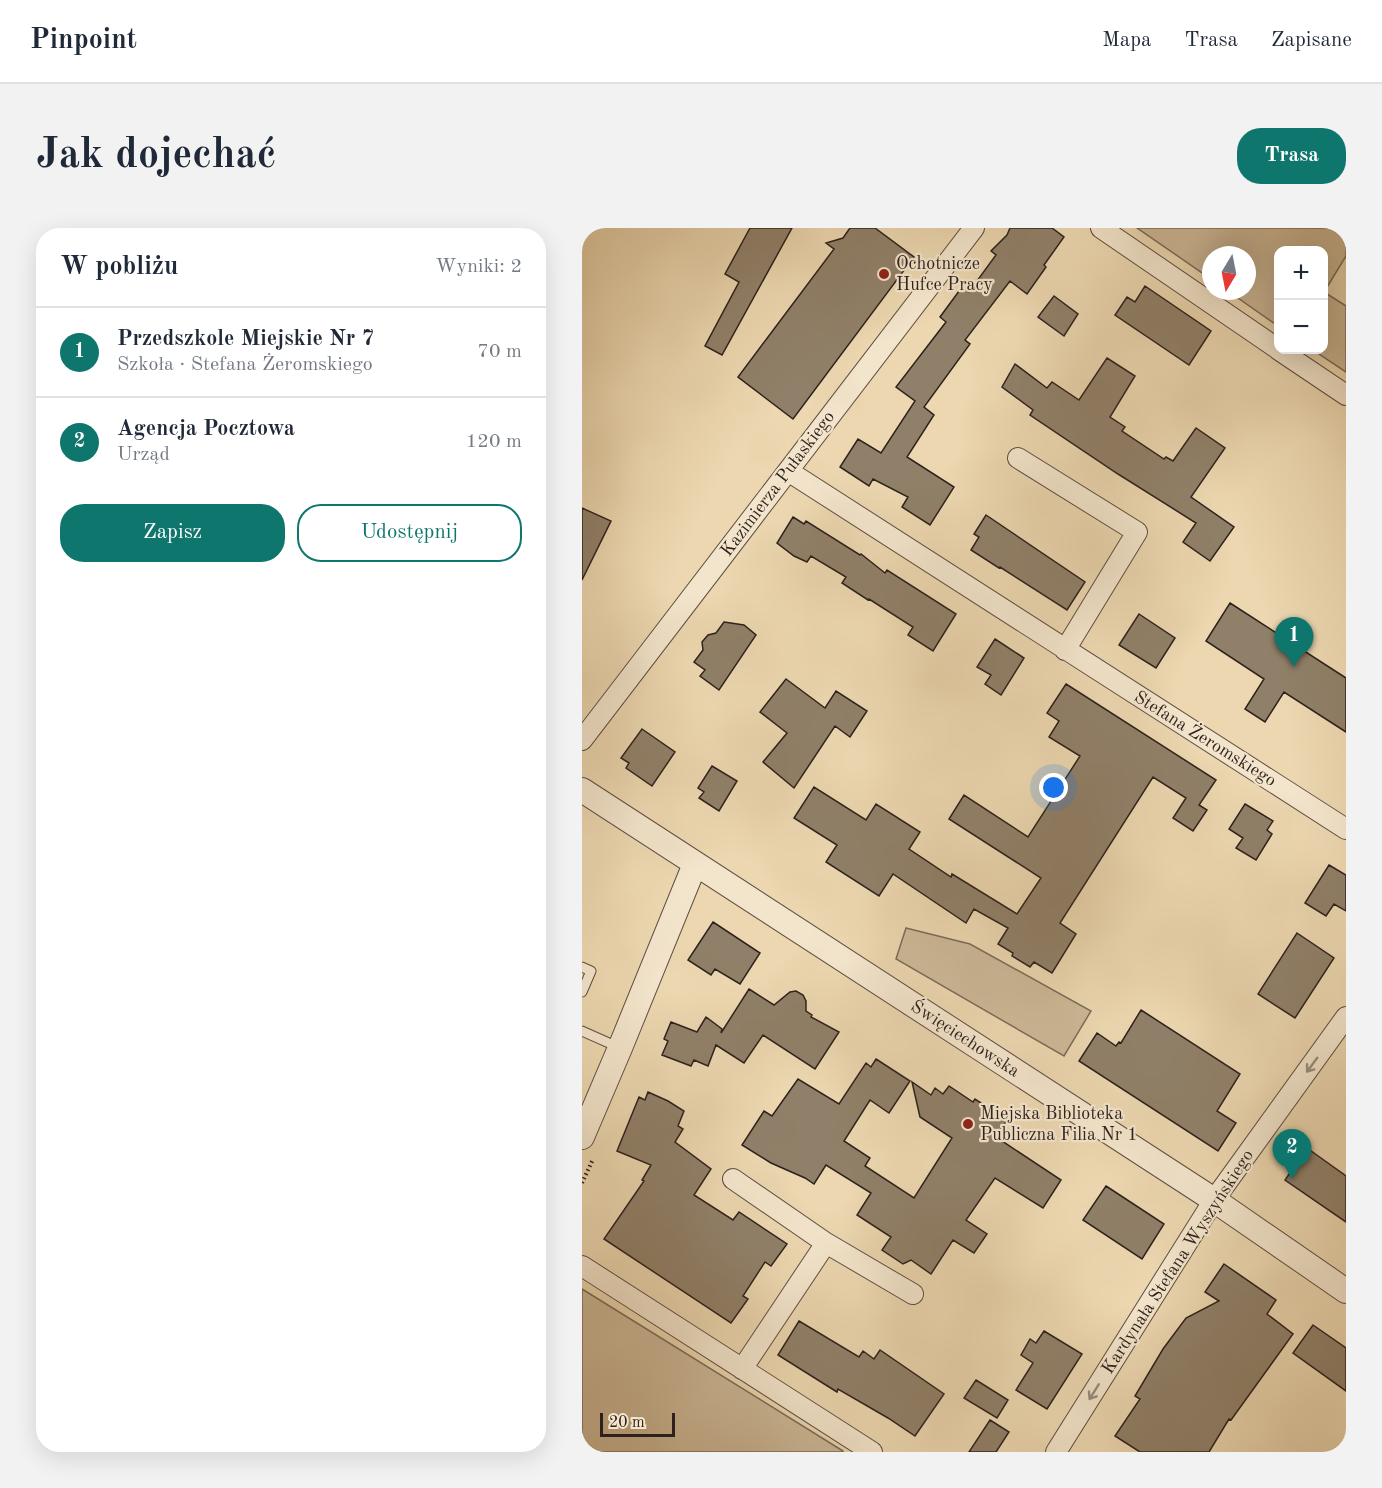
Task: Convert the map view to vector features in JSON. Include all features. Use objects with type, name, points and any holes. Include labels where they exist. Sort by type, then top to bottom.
[{"type":"street","name":"Kazimierza Pułaskiego","points":[[582,740],[974,228]]},
{"type":"street","points":[[1101,228],[1274,346]]},
{"type":"street","points":[[1286,354],[1346,395]]},
{"type":"street","points":[[1018,458],[1137,532],[1065,650]]},
{"type":"street","name":"Stefana Żeromskiego","points":[[788,471],[1346,829]]},
{"type":"street","name":"Święciechowska","points":[[582,790],[1214,1200],[1346,1291]]},
{"type":"street","points":[[582,1137],[694,864]]},
{"type":"street","name":"Kardynała Stefana Wyszyńskiego","points":[[1056,1452],[1214,1200],[1346,1017]]},
{"type":"street","points":[[734,1179],[826,1243],[914,1294]]},
{"type":"street","points":[[742,1368],[826,1243]]},
{"type":"street","points":[[582,1266],[872,1452]]},
{"type":"lane","points":[[582,967],[591,971],[582,992]]},
{"type":"lane","points":[[582,1031],[620,1048]]},
{"type":"shaded area","points":[[1137,228],[1346,228],[1346,256],[1328,285],[1328,246],[1274,246],[1274,323],[1241,300],[1256,300],[1256,246],[1202,246],[1202,273]]},
{"type":"shaded area","points":[[1328,295],[1346,306],[1346,372],[1319,354],[1328,354]]},
{"type":"shaded area","points":[[906,928],[970,944],[1091,1011],[1064,1056],[896,959]]},
{"type":"shaded area","points":[[582,1289],[843,1451],[843,1452],[582,1452]]},
{"type":"building","points":[[750,228],[792,228],[722,355],[705,346],[739,282],[725,274]]},
{"type":"building","points":[[850,228],[875,228],[914,257],[793,419],[738,377],[834,249],[826,243],[843,238]]},
{"type":"building","points":[[1010,228],[1052,228],[1064,237],[1027,294],[1010,281],[965,340],[970,344],[924,407],[934,415],[907,457],[954,487],[930,525],[902,507],[908,497],[873,479],[869,486],[840,467],[858,439],[881,453],[915,401],[896,387],[946,322],[940,317],[962,287],[969,292],[996,255],[991,251],[1007,235]]},
{"type":"building","points":[[1145,286],[1211,331],[1189,365],[1115,315],[1127,297],[1135,302]]},
{"type":"building","points":[[1054,296],[1078,314],[1064,336],[1038,317]]},
{"type":"building","points":[[1107,358],[1135,376],[1110,417],[1125,427],[1122,431],[1164,459],[1166,457],[1173,461],[1196,428],[1225,448],[1191,497],[1234,527],[1210,561],[1183,542],[1196,523],[1030,415],[1033,410],[1002,387],[1015,364],[1047,388],[1052,382],[1079,400]]},
{"type":"building","points":[[582,508],[611,521],[582,580]]},
{"type":"building","points":[[986,515],[1085,582],[1067,610],[971,550],[979,537],[974,534]]},
{"type":"building","points":[[793,517],[804,524],[806,521],[861,554],[885,573],[887,570],[956,614],[933,651],[908,635],[913,627],[842,583],[846,577],[811,556],[807,562],[794,556],[777,543]]},
{"type":"building","points":[[1230,603],[1346,678],[1346,732],[1284,692],[1265,722],[1245,709],[1264,679],[1206,641]]},
{"type":"building","points":[[1139,614],[1175,638],[1156,668],[1119,645]]},
{"type":"building","points":[[724,622],[744,625],[756,635],[719,690],[700,676],[705,670],[694,662],[703,650],[702,642],[708,635],[716,633]]},
{"type":"building","points":[[995,639],[1024,658],[1001,695],[985,684],[991,675],[977,667]]},
{"type":"building","points":[[786,679],[825,708],[836,691],[867,711],[850,737],[835,726],[794,788],[763,762],[787,733],[760,712]]},
{"type":"building","points":[[1066,684],[1216,780],[1199,805],[1207,810],[1193,831],[1173,818],[1186,798],[1153,777],[1060,923],[1076,934],[1052,973],[1034,962],[1030,967],[1012,956],[1013,953],[998,944],[1008,928],[974,909],[966,923],[893,874],[879,896],[826,862],[837,845],[794,818],[814,787],[866,820],[876,804],[920,832],[909,849],[951,877],[952,874],[1017,914],[1041,878],[949,819],[964,795],[1028,837],[1080,756],[1049,737],[1059,721],[1047,713]]},
{"type":"building","points":[[642,729],[675,752],[652,786],[626,768],[629,763],[621,758]]},
{"type":"building","points":[[712,766],[737,781],[719,811],[699,798],[704,792],[698,788]]},
{"type":"building","points":[[1245,804],[1273,821],[1267,830],[1272,834],[1256,860],[1236,848],[1243,838],[1229,829]]},
{"type":"building","points":[[1329,865],[1346,875],[1346,911],[1334,904],[1326,916],[1305,903]]},
{"type":"building","points":[[713,922],[760,953],[740,984],[715,969],[711,975],[688,960]]},
{"type":"building","points":[[1297,933],[1334,958],[1295,1018],[1258,994]]},
{"type":"building","points":[[749,989],[774,1005],[790,992],[796,991],[803,995],[806,1001],[806,1011],[812,1015],[811,1017],[839,1032],[815,1069],[763,1035],[744,1063],[716,1045],[708,1066],[694,1060],[691,1066],[662,1055],[668,1041],[664,1039],[671,1022],[697,1032],[706,1017],[722,1029],[721,1033]]},
{"type":"building","points":[[1141,1010],[1240,1074],[1217,1111],[1236,1123],[1218,1151],[1079,1061],[1097,1033],[1116,1046],[1119,1042],[1121,1043]]},
{"type":"building","points":[[876,1059],[910,1081],[889,1113],[870,1100],[844,1141],[870,1158],[865,1166],[914,1198],[952,1138],[920,1117],[912,1082],[931,1095],[935,1088],[943,1094],[949,1086],[973,1102],[975,1099],[1007,1120],[996,1137],[1061,1180],[1043,1208],[995,1178],[966,1220],[987,1234],[974,1253],[953,1240],[931,1274],[911,1260],[903,1264],[882,1250],[891,1237],[857,1215],[871,1193],[826,1165],[814,1184],[771,1163],[742,1145],[764,1111],[772,1116],[798,1079],[839,1104],[866,1063],[871,1067]]},
{"type":"building","points":[[648,1092],[684,1111],[678,1126],[683,1129],[675,1142],[711,1169],[694,1195],[733,1220],[739,1212],[787,1244],[771,1266],[765,1262],[743,1296],[748,1299],[731,1323],[604,1239],[644,1181],[642,1180],[651,1165],[617,1151],[639,1097],[645,1100]]},
{"type":"building","points":[[1307,1148],[1346,1176],[1346,1222],[1285,1180]]},
{"type":"building","points":[[1106,1186],[1164,1224],[1142,1259],[1083,1220]]},
{"type":"building","points":[[1224,1264],[1276,1300],[1267,1314],[1293,1334],[1231,1420],[1229,1419],[1209,1452],[1140,1452],[1115,1436],[1140,1399],[1135,1396],[1163,1349],[1186,1318],[1219,1301],[1205,1292]]},
{"type":"building","points":[[799,1321],[859,1357],[863,1351],[874,1359],[880,1350],[944,1394],[915,1436],[838,1389],[837,1392],[778,1355]]},
{"type":"building","points":[[1313,1325],[1346,1348],[1346,1391],[1293,1353]]},
{"type":"building","points":[[1044,1331],[1082,1354],[1047,1409],[1016,1390],[1033,1363],[1021,1355],[1030,1339],[1036,1343]]},
{"type":"building","points":[[976,1380],[1008,1400],[997,1418],[964,1398]]},
{"type":"building","points":[[990,1420],[1009,1432],[996,1452],[969,1452]]},
{"type":"place","name":"Ochotnicze Hufce Pracy","points":[[884,274]]},
{"type":"place","name":"Przedszkole Miejskie Nr 7","points":[[1294,667]]},
{"type":"place","name":"Miejska Biblioteka Publiczna Filia Nr 1","points":[[968,1124]]},
{"type":"place","name":"Agencja Pocztowa","points":[[1292,1179]]}]
